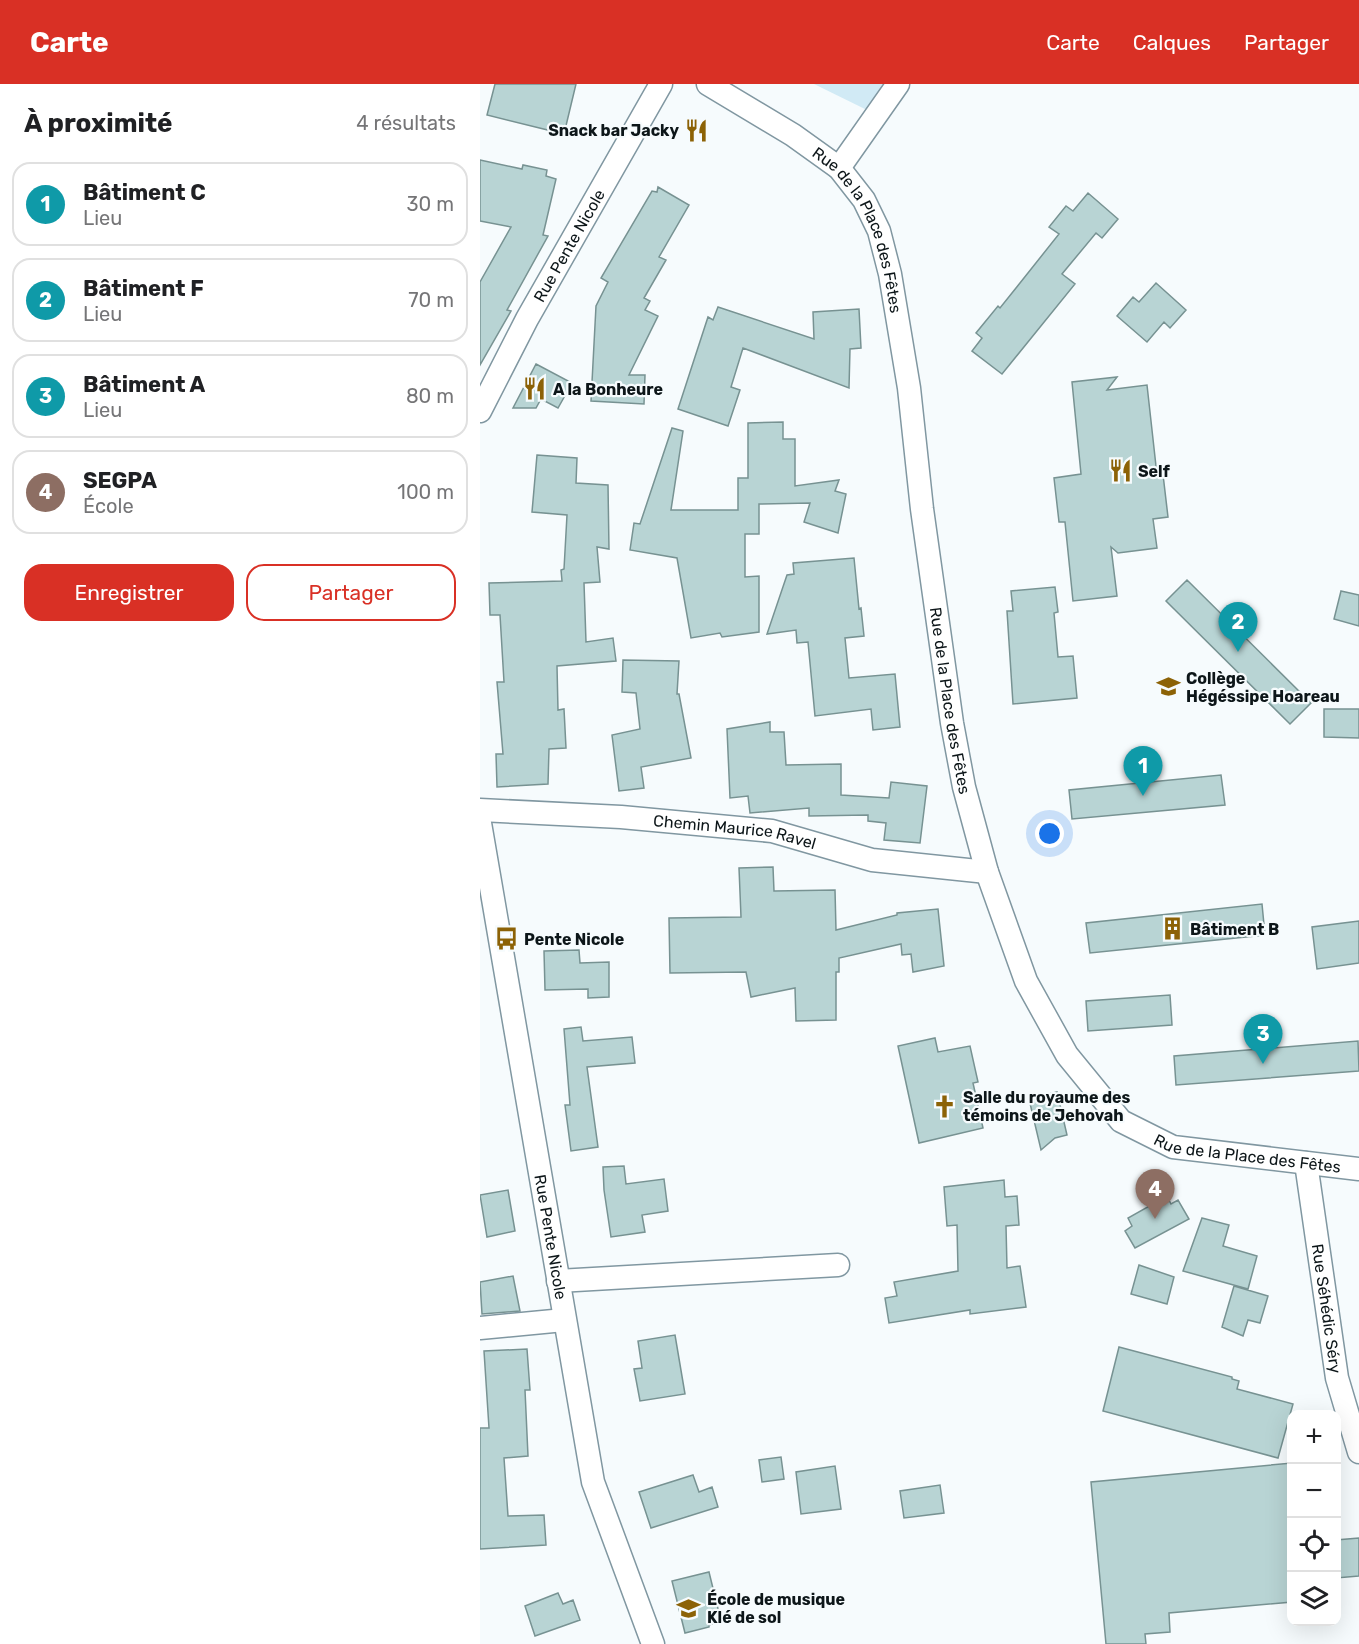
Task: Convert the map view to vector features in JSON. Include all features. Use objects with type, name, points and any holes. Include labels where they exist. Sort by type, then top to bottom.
[{"type":"street","name":"Rue Pente Nicole","points":[[480,411],[527,319],[661,84]]},
{"type":"street","name":"Rue de la Place des Fêtes","points":[[708,84],[793,135],[839,168],[864,200],[879,231],[888,266],[909,388],[922,509],[952,723],[964,787],[987,872],[1026,981],[1050,1027],[1067,1055],[1121,1121],[1173,1148],[1359,1169]]},
{"type":"street","points":[[839,168],[898,84]]},
{"type":"street","name":"Chemin Maurice Ravel","points":[[480,810],[621,817],[772,831],[872,860],[987,872]]},
{"type":"street","name":"Rue Pente Nicole","points":[[480,823],[593,1482],[652,1644]]},
{"type":"street","name":"Rue Séhédic Séry","points":[[1306,1163],[1337,1378],[1359,1452]]},
{"type":"street","points":[[558,1281],[838,1265]]},
{"type":"street","points":[[480,1328],[564,1320]]},
{"type":"shaded area","points":[[814,84],[884,84],[871,112]]},
{"type":"building","points":[[495,84],[576,84],[564,134],[487,115]]},
{"type":"building","points":[[480,160],[522,169],[523,165],[547,170],[546,176],[556,179],[543,235],[548,236],[507,310],[511,311],[480,365],[480,282],[511,227],[480,221]]},
{"type":"building","points":[[658,187],[689,205],[659,257],[666,260],[644,298],[650,301],[645,310],[658,316],[629,375],[645,375],[644,404],[591,401],[596,306],[608,282],[601,278],[652,191],[657,192]]},
{"type":"building","points":[[1088,193],[1118,219],[1102,238],[1096,233],[1062,274],[1075,284],[1002,374],[972,351],[982,338],[976,333],[998,306],[1000,308],[1059,234],[1049,227],[1066,206],[1073,211]]},
{"type":"building","points":[[1156,283],[1186,310],[1170,328],[1164,322],[1147,342],[1117,316],[1133,297],[1139,302]]},
{"type":"building","points":[[718,307],[814,339],[813,312],[859,309],[861,348],[850,349],[849,388],[743,348],[731,387],[740,390],[728,426],[678,409],[708,317],[713,320]]},
{"type":"building","points":[[536,364],[572,383],[558,408],[541,399],[536,408],[513,408]]},
{"type":"building","points":[[1117,377],[1107,390],[1147,385],[1156,466],[1162,466],[1168,517],[1153,519],[1157,548],[1118,553],[1111,547],[1117,596],[1073,601],[1065,522],[1059,522],[1054,478],[1081,474],[1072,382]]},
{"type":"building","points":[[783,422],[783,439],[795,439],[795,486],[839,480],[835,491],[846,494],[838,533],[804,522],[810,503],[759,504],[759,534],[745,534],[745,577],[759,576],[759,632],[722,637],[720,633],[691,638],[677,558],[630,550],[634,523],[640,524],[672,428],[683,431],[671,510],[738,510],[738,478],[748,478],[748,423]]},
{"type":"building","points":[[537,455],[577,458],[576,483],[608,485],[609,549],[597,547],[600,582],[584,583],[586,642],[613,638],[616,661],[557,666],[558,710],[564,709],[566,748],[549,749],[548,784],[497,787],[496,754],[503,754],[497,682],[504,682],[500,615],[490,615],[489,583],[562,581],[561,570],[564,569],[567,515],[532,512]]},
{"type":"building","points":[[854,558],[864,636],[845,638],[849,678],[895,674],[900,727],[873,730],[871,709],[815,716],[808,642],[797,643],[796,630],[767,634],[787,575],[794,574],[793,563]]},
{"type":"building","points":[[1187,580],[1311,703],[1290,724],[1166,601]]},
{"type":"building","points":[[1055,587],[1058,612],[1054,613],[1058,657],[1073,656],[1077,698],[1013,704],[1007,611],[1013,611],[1011,591]]},
{"type":"building","points":[[1341,591],[1359,595],[1359,626],[1334,619]]},
{"type":"building","points":[[623,660],[679,661],[677,694],[679,694],[691,758],[641,767],[644,788],[619,791],[612,735],[640,729],[636,693],[622,692]]},
{"type":"building","points":[[1324,709],[1359,709],[1359,738],[1324,737]]},
{"type":"building","points":[[770,722],[770,732],[784,732],[786,765],[841,764],[841,795],[889,798],[891,782],[927,786],[920,843],[884,840],[886,823],[868,821],[868,815],[809,816],[809,808],[750,813],[748,796],[730,798],[727,729]]},
{"type":"building","points":[[1221,775],[1225,805],[1072,819],[1069,790]]},
{"type":"building","points":[[773,867],[774,891],[835,890],[836,930],[897,915],[897,913],[938,909],[944,966],[913,972],[911,954],[902,955],[901,944],[839,958],[839,972],[836,972],[836,1020],[796,1021],[795,988],[751,997],[746,972],[670,973],[669,918],[741,917],[739,868]]},
{"type":"building","name":"Bâtiment B","points":[[1262,904],[1265,935],[1090,953],[1086,923]]},
{"type":"building","points":[[1359,921],[1359,963],[1317,969],[1312,927]]},
{"type":"building","points":[[579,950],[580,963],[609,962],[609,997],[588,998],[588,989],[545,990],[544,951]]},
{"type":"building","points":[[1170,995],[1172,1025],[1088,1031],[1086,1001]]},
{"type":"building","points":[[581,1027],[583,1041],[632,1037],[635,1063],[587,1067],[598,1147],[571,1151],[565,1105],[570,1105],[564,1029]]},
{"type":"building","name":"Salle du royaume des témoins de Jehovah","points":[[935,1038],[938,1052],[970,1046],[978,1082],[973,1083],[983,1128],[919,1143],[898,1046]]},
{"type":"building","points":[[1358,1041],[1359,1071],[1176,1085],[1174,1056]]},
{"type":"building","points":[[1057,1092],[1067,1135],[1055,1138],[1041,1150],[1029,1099]]},
{"type":"building","points":[[624,1166],[626,1184],[664,1179],[668,1211],[642,1215],[645,1232],[611,1237],[603,1167]]},
{"type":"building","points":[[1004,1180],[1005,1197],[1017,1196],[1019,1225],[1006,1226],[1007,1268],[1020,1266],[1026,1307],[970,1314],[970,1310],[889,1323],[885,1298],[897,1296],[894,1282],[958,1271],[957,1225],[947,1226],[944,1187]]},
{"type":"building","points":[[508,1190],[515,1231],[487,1237],[480,1195]]},
{"type":"building","points":[[1167,1196],[1171,1204],[1178,1200],[1189,1219],[1135,1248],[1125,1231],[1132,1226],[1128,1218]]},
{"type":"building","points":[[1202,1218],[1229,1225],[1223,1246],[1257,1256],[1248,1289],[1183,1271]]},
{"type":"building","points":[[1139,1265],[1174,1277],[1167,1304],[1131,1294]]},
{"type":"building","points":[[513,1276],[520,1311],[482,1314],[480,1282]]},
{"type":"building","points":[[1234,1286],[1268,1296],[1260,1323],[1248,1320],[1243,1336],[1222,1327]]},
{"type":"building","points":[[675,1335],[685,1394],[640,1401],[634,1369],[642,1368],[638,1341]]},
{"type":"building","points":[[1119,1347],[1232,1377],[1239,1381],[1237,1389],[1293,1404],[1291,1410],[1287,1410],[1287,1426],[1278,1458],[1103,1411]]},
{"type":"building","points":[[527,1349],[530,1390],[525,1390],[528,1456],[504,1458],[508,1516],[544,1515],[546,1545],[480,1549],[480,1428],[489,1428],[484,1351]]},
{"type":"building","points":[[781,1457],[784,1479],[762,1482],[759,1460]]},
{"type":"building","points":[[1287,1463],[1287,1602],[1169,1613],[1170,1632],[1145,1634],[1146,1644],[1106,1644],[1091,1482]]},
{"type":"building","points":[[835,1466],[841,1509],[801,1514],[796,1472]]},
{"type":"building","points":[[693,1475],[699,1492],[712,1487],[718,1507],[651,1528],[639,1492]]},
{"type":"building","points":[[940,1485],[944,1513],[904,1518],[900,1491]]},
{"type":"building","points":[[1359,1538],[1359,1576],[1341,1578],[1341,1540]]},
{"type":"building","points":[[709,1572],[721,1621],[709,1627],[685,1633],[672,1581]]},
{"type":"building","points":[[558,1593],[563,1604],[573,1600],[580,1620],[535,1636],[525,1606]]},
{"type":"place","name":"Snack bar Jacky","points":[[697,130]]},
{"type":"place","name":"A la Bonheure","points":[[535,389]]},
{"type":"place","name":"Self","points":[[1120,471]]},
{"type":"place","name":"Bâtiment F","points":[[1238,652]]},
{"type":"place","name":"Collège Hégéssipe Hoareau","points":[[1168,687]]},
{"type":"place","name":"Bâtiment C","points":[[1143,796]]},
{"type":"place","name":"Bâtiment B","points":[[1172,929]]},
{"type":"place","name":"Pente Nicole","points":[[506,939]]},
{"type":"place","name":"Bâtiment A","points":[[1263,1064]]},
{"type":"place","name":"Salle du royaume des témoins de Jehovah","points":[[945,1106]]},
{"type":"place","name":"SEGPA","points":[[1155,1219]]},
{"type":"place","name":"École de musique Klé de sol","points":[[689,1608]]}]
